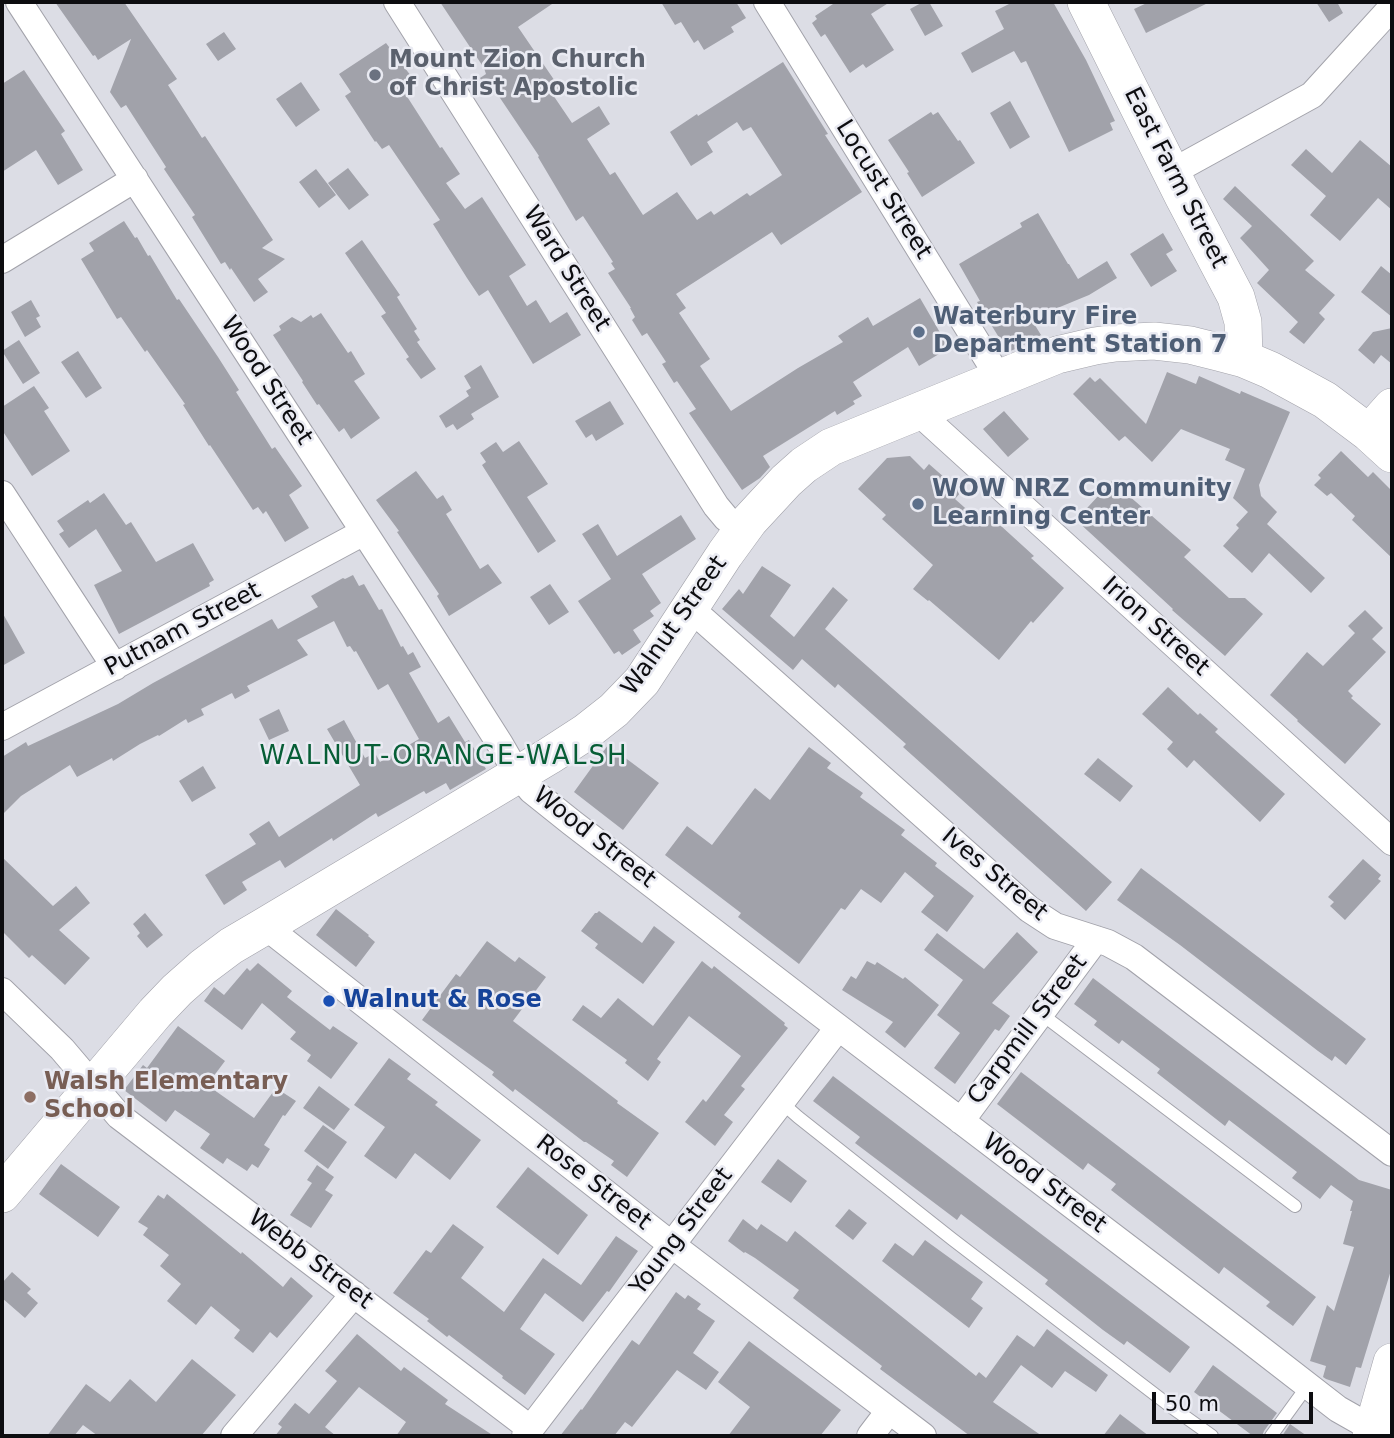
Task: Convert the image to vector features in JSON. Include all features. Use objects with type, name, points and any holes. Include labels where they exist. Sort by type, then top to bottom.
[{"type":"main road","name":"East Farm Street","points":[[1086,2],[1240,308],[1245,340],[1244,359]]},
{"type":"main road","name":"Walnut Street","points":[[2,1194],[155,1013],[216,957],[519,775],[586,732],[631,695],[742,531],[786,481],[821,452],[1067,352],[1115,343],[1154,341],[1181,344],[1244,359],[1385,431]]},
{"type":"main road","points":[[1379,1433],[1392,1362]]},
{"type":"street","name":"Wood Street","points":[[19,2],[531,790],[1338,1409],[1379,1433]]},
{"type":"street","name":"Ward Street","points":[[397,2],[716,506],[742,531]]},
{"type":"street","name":"Locust Street","points":[[767,2],[999,378]]},
{"type":"street","points":[[1172,172],[1312,95],[1392,7]]},
{"type":"street","points":[[2,260],[135,179]]},
{"type":"street","name":"Irion Street","points":[[918,412],[1392,842]]},
{"type":"street","points":[[2,494],[114,667]]},
{"type":"street","name":"Putnam Street","points":[[2,727],[364,532]]},
{"type":"street","name":"Ives Street","points":[[690,608],[1028,909],[1055,926],[1117,946],[1134,957],[1392,1153]]},
{"type":"street","name":"Rose Street","points":[[265,926],[672,1245],[923,1436]]},
{"type":"street","name":"Carpmill Street","points":[[961,1121],[1096,939]]},
{"type":"street","name":"Webb Street","points":[[2,991],[61,1049],[119,1116],[354,1294],[528,1433]]},
{"type":"street","name":"Young Street","points":[[528,1433],[838,1028]]},
{"type":"street","points":[[234,1436],[354,1294]]},
{"type":"street","points":[[870,1436],[889,1411]]},
{"type":"lane","points":[[1040,1013],[1295,1206]]},
{"type":"lane","points":[[781,1102],[952,1239],[1212,1436]]},
{"type":"lane","points":[[1270,1436],[1308,1385]]},
{"type":"building","points":[[55,2],[124,2],[177,79],[168,85],[273,240],[262,248],[285,259],[258,279],[268,292],[254,302],[231,268],[230,270],[225,262],[221,264],[192,217],[195,215],[126,105],[121,108],[110,92],[131,39],[98,60]]},
{"type":"building","points":[[440,2],[555,2],[518,27],[561,90],[553,95],[572,123],[599,106],[610,124],[587,139],[610,175],[615,172],[643,215],[677,192],[697,220],[711,211],[714,215],[747,193],[750,196],[782,175],[751,127],[743,131],[737,122],[707,142],[713,152],[691,166],[670,132],[783,62],[862,192],[781,245],[772,232],[676,294],[686,308],[679,313],[710,359],[700,366],[731,411],[843,342],[838,336],[868,317],[873,326],[920,298],[949,348],[919,366],[908,347],[853,382],[862,396],[853,401],[855,404],[837,415],[835,411],[763,456],[770,467],[760,478],[742,490],[689,413],[696,409],[677,381],[674,383],[662,364],[666,362],[647,333],[642,336],[632,320],[635,317],[631,308],[608,273],[615,269],[611,263],[613,262],[583,216],[576,221],[539,156],[496,92],[492,95],[480,78],[486,74],[484,68]]},
{"type":"building","points":[[661,2],[736,2],[746,18],[731,27],[734,32],[704,50],[698,40],[694,43],[681,22],[675,25]]},
{"type":"building","points":[[836,2],[890,2],[871,14],[894,50],[866,68],[863,64],[850,73],[825,34],[821,37],[812,23],[817,19],[815,16]]},
{"type":"building","points":[[929,2],[943,26],[925,36],[910,9]]},
{"type":"building","points":[[1013,2],[1053,2],[1086,60],[1115,121],[1110,123],[1113,130],[1069,152],[1026,61],[1021,63],[1014,51],[972,73],[961,53],[1004,29],[995,11]]},
{"type":"building","points":[[1149,2],[1210,2],[1146,33],[1134,9]]},
{"type":"building","points":[[1316,2],[1337,2],[1343,13],[1329,22]]},
{"type":"building","points":[[224,32],[236,49],[218,61],[206,44]]},
{"type":"building","points":[[386,43],[411,76],[399,84],[460,174],[446,183],[465,209],[482,197],[526,265],[509,276],[527,306],[536,300],[550,323],[567,312],[581,335],[533,364],[488,290],[479,296],[467,278],[433,224],[440,220],[389,145],[382,149],[375,142],[345,96],[351,92],[339,74]]},
{"type":"building","points":[[24,70],[65,131],[61,134],[83,170],[58,185],[36,150],[2,172],[2,84]]},
{"type":"building","points":[[301,82],[320,110],[296,127],[276,99]]},
{"type":"building","points":[[1010,101],[1030,137],[1010,149],[990,113]]},
{"type":"building","points":[[931,112],[933,115],[938,112],[975,163],[922,197],[888,140]]},
{"type":"building","points":[[1360,140],[1392,167],[1392,210],[1378,198],[1340,241],[1310,215],[1326,196],[1291,165],[1306,149],[1332,173]]},
{"type":"building","points":[[348,168],[369,195],[349,210],[328,183]]},
{"type":"building","points":[[316,169],[336,195],[319,208],[299,182]]},
{"type":"building","points":[[1235,186],[1314,261],[1305,270],[1335,295],[1319,313],[1325,319],[1304,344],[1289,332],[1298,322],[1257,283],[1269,270],[1240,238],[1252,226],[1223,199]]},
{"type":"building","points":[[1038,213],[1078,279],[1107,261],[1117,278],[1089,295],[1055,309],[1057,312],[1033,322],[1041,335],[1008,352],[977,302],[980,301],[959,264],[1022,227],[1020,223]]},
{"type":"building","points":[[124,221],[218,357],[239,390],[236,392],[272,449],[275,447],[302,486],[289,495],[309,528],[285,542],[266,511],[263,514],[258,507],[253,510],[147,350],[145,352],[121,317],[117,319],[81,259],[94,251],[89,243]]},
{"type":"building","points":[[1163,233],[1173,250],[1166,254],[1177,271],[1151,287],[1130,254]]},
{"type":"building","points":[[362,240],[400,295],[397,297],[417,329],[414,331],[420,340],[417,342],[436,369],[421,379],[381,316],[386,313],[345,253]]},
{"type":"building","points":[[1381,266],[1392,275],[1392,317],[1361,292]]},
{"type":"building","points":[[31,300],[40,316],[36,318],[41,327],[25,337],[11,312]]},
{"type":"building","points":[[321,313],[348,353],[351,351],[365,374],[354,381],[380,418],[351,439],[344,428],[339,432],[319,404],[317,405],[273,335],[281,330],[279,326],[292,317],[301,322],[311,315],[313,318]]},
{"type":"building","points":[[1392,328],[1392,364],[1381,355],[1374,364],[1358,350],[1373,332]]},
{"type":"building","points":[[19,340],[40,373],[23,384],[2,351]]},
{"type":"building","points":[[78,351],[102,388],[86,398],[61,362]]},
{"type":"building","points":[[481,365],[499,397],[471,414],[474,419],[457,430],[453,424],[446,428],[439,416],[469,396],[466,391],[471,388],[464,376]]},
{"type":"building","points":[[1167,372],[1196,384],[1199,376],[1290,412],[1259,485],[1261,496],[1277,512],[1267,524],[1325,578],[1311,593],[1269,553],[1252,573],[1223,546],[1239,528],[1236,525],[1248,512],[1233,498],[1245,469],[1225,460],[1230,449],[1181,429],[1152,462],[1125,436],[1119,441],[1073,394],[1090,377],[1095,382],[1100,378],[1146,424]]},
{"type":"building","points":[[34,386],[49,408],[44,411],[70,451],[32,476],[2,430],[2,407]]},
{"type":"building","points":[[610,401],[624,424],[596,441],[592,434],[586,438],[575,421]]},
{"type":"building","points":[[1004,411],[1029,439],[1008,457],[983,429]]},
{"type":"building","points":[[519,441],[548,484],[527,497],[556,541],[538,553],[482,465],[486,462],[480,453],[496,442],[503,452]]},
{"type":"building","points":[[1341,451],[1368,477],[1373,472],[1392,491],[1392,558],[1352,520],[1355,516],[1331,493],[1327,496],[1314,485],[1321,478],[1318,475]]},
{"type":"building","points":[[910,456],[924,470],[929,464],[961,492],[955,499],[982,523],[989,515],[1064,588],[1033,623],[1031,621],[999,660],[913,589],[933,565],[882,519],[886,515],[858,489],[887,458]]},
{"type":"building","points":[[416,471],[437,499],[443,495],[452,510],[446,514],[480,569],[488,564],[502,583],[449,616],[437,596],[439,594],[376,500]]},
{"type":"building","points":[[1112,481],[1191,550],[1184,557],[1229,598],[1245,598],[1263,614],[1225,656],[1076,520]]},
{"type":"building","points":[[104,493],[126,525],[131,522],[156,562],[193,543],[214,580],[209,583],[210,586],[119,634],[94,585],[122,571],[96,529],[69,548],[59,534],[64,531],[57,521],[88,500],[90,503]]},
{"type":"building","points":[[681,515],[696,539],[642,574],[661,603],[650,611],[654,616],[633,630],[641,642],[622,655],[619,651],[614,654],[578,601],[611,579],[582,534],[598,524],[617,556]]},
{"type":"building","points":[[762,566],[791,585],[770,616],[794,637],[833,587],[848,600],[825,629],[1112,882],[1086,911],[903,747],[906,744],[838,684],[835,688],[802,659],[793,670],[722,609],[739,589],[743,594]]},
{"type":"building","points":[[353,575],[359,586],[364,584],[379,610],[382,609],[401,647],[403,646],[408,655],[413,652],[421,667],[409,673],[438,723],[449,716],[465,742],[469,740],[486,769],[450,790],[446,783],[426,794],[424,791],[378,817],[376,813],[285,868],[280,860],[242,882],[247,890],[224,905],[205,875],[256,844],[249,834],[269,821],[279,837],[360,785],[327,729],[344,720],[365,758],[375,753],[380,762],[419,739],[388,684],[378,690],[356,651],[350,646],[347,647],[334,621],[297,640],[308,655],[247,686],[250,691],[235,699],[232,693],[201,709],[204,715],[188,723],[186,719],[113,761],[112,758],[77,777],[70,765],[21,796],[2,815],[2,757],[26,742],[28,746],[118,704],[272,619],[278,629],[318,607],[311,596]]},
{"type":"building","points":[[550,584],[569,612],[549,625],[530,597]]},
{"type":"building","points":[[1365,610],[1383,628],[1372,639],[1386,652],[1348,691],[1353,696],[1351,698],[1381,724],[1345,764],[1270,695],[1307,652],[1323,666],[1355,633],[1348,626]]},
{"type":"building","points":[[2,612],[25,653],[2,666]]},
{"type":"building","points":[[1168,687],[1198,715],[1200,713],[1218,729],[1215,732],[1285,794],[1260,822],[1194,760],[1187,768],[1167,749],[1173,742],[1142,714]]},
{"type":"building","points":[[279,709],[289,731],[269,740],[259,719]]},
{"type":"building","points":[[608,745],[659,783],[623,830],[574,792]]},
{"type":"building","points":[[809,747],[831,763],[827,768],[863,793],[860,797],[905,830],[901,835],[937,863],[935,866],[974,896],[947,932],[921,912],[934,896],[905,872],[881,903],[861,889],[845,910],[841,908],[799,964],[738,917],[741,913],[665,855],[687,826],[712,845],[755,788],[770,800]]},
{"type":"building","points":[[1098,758],[1133,786],[1120,802],[1084,774]]},
{"type":"building","points":[[203,766],[216,788],[192,802],[179,781]]},
{"type":"building","points":[[2,857],[53,906],[76,886],[90,903],[59,930],[90,958],[65,985],[32,955],[29,958],[2,931]]},
{"type":"building","points":[[1363,859],[1381,875],[1378,879],[1381,881],[1345,920],[1330,906],[1334,902],[1328,897]]},
{"type":"building","points":[[1141,868],[1366,1039],[1346,1065],[1335,1056],[1332,1061],[1318,1051],[1117,900]]},
{"type":"building","points":[[336,909],[375,942],[356,967],[316,935]]},
{"type":"building","points":[[599,911],[642,943],[654,926],[675,942],[643,984],[595,948],[598,944],[581,931]]},
{"type":"building","points":[[145,913],[163,935],[147,948],[137,936],[140,933],[133,924]]},
{"type":"building","points":[[1017,932],[1038,952],[992,1003],[1010,1016],[999,1031],[995,1029],[955,1084],[934,1068],[960,1033],[937,1015],[963,980],[924,950],[937,933],[984,969]]},
{"type":"building","points":[[487,941],[515,962],[519,957],[546,977],[513,1021],[659,1133],[627,1177],[611,1165],[614,1161],[584,1142],[515,1089],[513,1092],[492,1075],[494,1072],[422,1020],[456,974],[460,977]]},
{"type":"building","points":[[702,961],[712,969],[714,966],[788,1028],[741,1086],[745,1089],[724,1115],[733,1122],[715,1146],[685,1122],[703,1099],[706,1102],[741,1056],[689,1016],[657,1059],[661,1062],[648,1081],[625,1063],[627,1060],[572,1020],[583,1005],[601,1018],[618,998],[653,1026]]},
{"type":"building","points":[[867,961],[875,965],[877,962],[903,979],[905,977],[939,1005],[905,1048],[885,1032],[893,1022],[842,990],[851,976],[856,979]]},
{"type":"building","points":[[258,963],[292,991],[287,997],[330,1030],[333,1026],[358,1043],[331,1079],[307,1061],[311,1055],[290,1039],[296,1032],[262,1003],[242,1030],[204,1001],[214,987],[224,995],[247,968],[250,971]]},
{"type":"building","points":[[1093,978],[1359,1180],[1392,1190],[1392,1267],[1361,1368],[1356,1367],[1350,1387],[1326,1379],[1323,1377],[1326,1366],[1310,1361],[1327,1305],[1334,1311],[1354,1247],[1343,1244],[1353,1201],[1331,1185],[1320,1199],[1292,1178],[1297,1172],[1229,1120],[1225,1126],[1157,1073],[1160,1069],[1122,1040],[1119,1044],[1094,1025],[1097,1021],[1074,1004]]},
{"type":"building","points":[[178,1026],[225,1061],[207,1085],[254,1118],[276,1088],[296,1101],[285,1116],[283,1115],[264,1145],[270,1149],[258,1168],[252,1164],[247,1171],[227,1158],[223,1164],[200,1148],[210,1134],[175,1110],[166,1122],[124,1090],[143,1065],[147,1068]]},
{"type":"building","points":[[389,1058],[411,1074],[407,1079],[438,1102],[435,1105],[481,1140],[450,1180],[415,1153],[396,1179],[364,1156],[385,1127],[354,1105]]},
{"type":"building","points":[[1021,1072],[1316,1297],[1293,1326],[1266,1306],[1270,1302],[1224,1267],[1219,1274],[1111,1190],[1116,1184],[1088,1163],[1083,1170],[997,1104]]},
{"type":"building","points":[[833,1076],[1190,1347],[1170,1373],[1127,1341],[1124,1345],[1103,1330],[1045,1284],[1048,1280],[961,1214],[957,1220],[855,1143],[860,1137],[813,1101]]},
{"type":"building","points":[[319,1086],[350,1109],[334,1130],[303,1108]]},
{"type":"building","points":[[323,1125],[347,1142],[328,1169],[304,1151]]},
{"type":"building","points":[[778,1159],[807,1181],[791,1203],[761,1182]]},
{"type":"building","points":[[61,1164],[120,1207],[98,1237],[39,1194]]},
{"type":"building","points":[[317,1165],[334,1177],[325,1190],[333,1195],[311,1228],[290,1215],[312,1183],[307,1180]]},
{"type":"building","points":[[528,1167],[588,1215],[558,1255],[496,1207]]},
{"type":"building","points":[[167,1194],[283,1287],[291,1277],[313,1296],[277,1338],[270,1332],[253,1353],[234,1338],[240,1330],[211,1306],[196,1325],[167,1301],[181,1284],[160,1266],[169,1255],[143,1235],[148,1228],[138,1222],[158,1195],[164,1199]]},
{"type":"building","points":[[849,1209],[867,1223],[853,1240],[835,1226]]},
{"type":"building","points":[[743,1219],[757,1230],[761,1224],[787,1242],[795,1231],[976,1376],[979,1372],[986,1378],[1017,1335],[1034,1347],[1047,1329],[1108,1375],[1096,1392],[1065,1371],[1052,1388],[1021,1365],[993,1402],[1042,1436],[970,1436],[880,1369],[882,1366],[793,1298],[799,1290],[728,1241]]},
{"type":"building","points":[[453,1224],[484,1247],[461,1278],[504,1312],[543,1258],[581,1285],[616,1236],[638,1251],[609,1292],[607,1291],[583,1322],[545,1293],[520,1329],[555,1354],[525,1395],[393,1293],[426,1250],[431,1253]]},
{"type":"building","points":[[925,1240],[983,1282],[971,1299],[983,1308],[969,1328],[882,1261],[895,1243],[913,1256]]},
{"type":"building","points":[[12,1272],[31,1289],[27,1293],[38,1303],[25,1318],[2,1298],[2,1283]]},
{"type":"building","points":[[676,1292],[685,1299],[688,1295],[701,1304],[697,1309],[715,1321],[693,1353],[719,1372],[706,1390],[677,1370],[632,1427],[625,1422],[614,1436],[560,1436],[632,1340],[639,1345]]},
{"type":"building","points":[[357,1334],[401,1371],[404,1367],[448,1400],[445,1404],[494,1436],[396,1436],[406,1422],[359,1387],[325,1427],[336,1436],[275,1436],[282,1427],[278,1424],[295,1403],[309,1414],[337,1381],[325,1371]]},
{"type":"building","points":[[749,1341],[841,1410],[820,1436],[728,1436],[750,1407],[718,1382]]},
{"type":"building","points":[[192,1359],[236,1395],[201,1436],[98,1436],[83,1425],[74,1436],[47,1436],[86,1384],[110,1402],[130,1379],[156,1402]]},
{"type":"building","points":[[1213,1365],[1277,1413],[1262,1436],[1253,1436],[1194,1392]]},
{"type":"building","points":[[1120,1414],[1149,1436],[1103,1436]]},
{"type":"building","points":[[1290,1424],[1307,1436],[1282,1436]]},
{"type":"place","name":"Mount Zion Church of Christ Apostolic","points":[[375,75]]},
{"type":"place","name":"Waterbury Fire Department Station 7","points":[[919,332]]},
{"type":"place","name":"WOW NRZ Community Learning Center","points":[[918,504]]},
{"type":"place","name":"Walnut & Rose","points":[[329,1001]]},
{"type":"place","name":"Walsh Elementary School","points":[[30,1097]]},
{"type":"district","name":"WALNUT-ORANGE-WALSH","points":[[444,757]]}]
